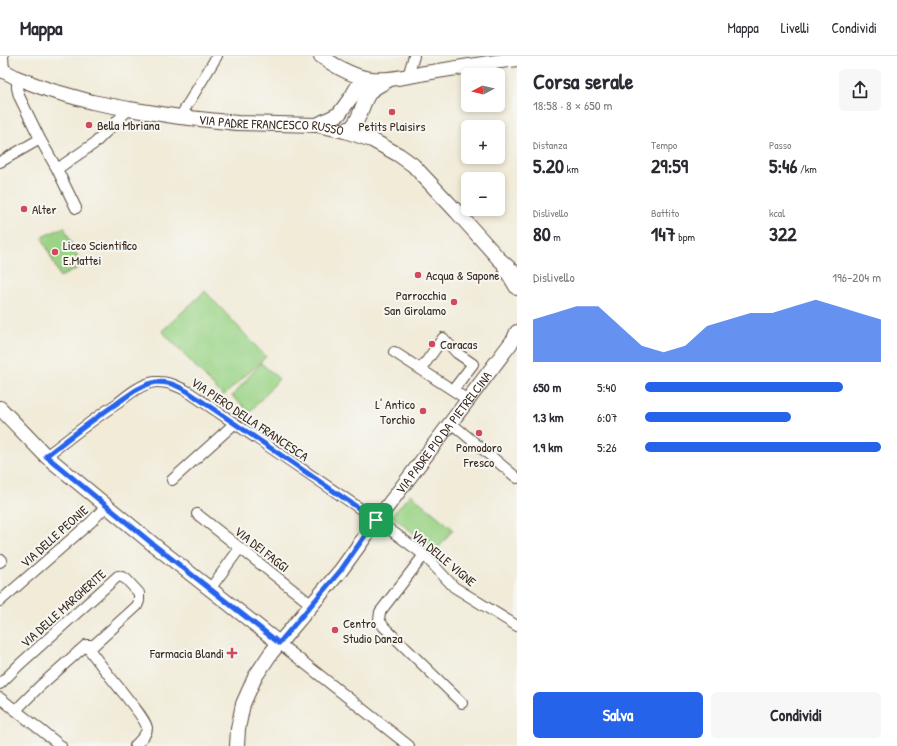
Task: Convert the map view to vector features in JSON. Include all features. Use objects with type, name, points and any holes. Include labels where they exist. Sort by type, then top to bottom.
[{"type":"street","points":[[2,70],[3,56]]},
{"type":"street","points":[[180,117],[217,56]]},
{"type":"street","points":[[321,56],[369,83]]},
{"type":"street","points":[[408,76],[414,56]]},
{"type":"street","points":[[317,125],[339,114],[356,89],[369,83],[517,59]]},
{"type":"street","name":"VIA PADRE FRANCESCO RUSSO","points":[[2,70],[17,78],[49,90],[92,102],[180,117],[237,123],[317,125],[342,130],[372,140],[399,155],[412,165],[457,212],[499,260],[517,288]]},
{"type":"street","points":[[344,70],[354,82],[356,89]]},
{"type":"street","points":[[17,78],[19,96],[76,208]]},
{"type":"street","points":[[339,114],[338,123],[342,130],[353,127],[361,114],[369,83]]},
{"type":"street","points":[[57,169],[96,143],[129,109]]},
{"type":"street","points":[[361,114],[363,126],[372,140]]},
{"type":"street","points":[[0,162],[40,139]]},
{"type":"street","name":"VIA PADRE FRANCESCO RUSSO","points":[[499,260],[517,275]]},
{"type":"street","name":"VIA PADRE PIO DA PIETRELCINA","points":[[237,746],[238,729],[243,704],[256,677],[279,643],[341,570],[376,520],[516,336]]},
{"type":"street","points":[[421,369],[443,338],[457,353],[473,364],[453,390]]},
{"type":"street","points":[[394,352],[468,400]]},
{"type":"street","name":"VIA PIERO DELLA FRANCESCA","points":[[46,456],[95,418],[139,388],[156,382],[164,382],[174,384],[187,391],[376,520]]},
{"type":"street","points":[[0,408],[46,456],[106,506],[409,746]]},
{"type":"street","points":[[451,423],[517,478]]},
{"type":"street","points":[[172,480],[234,424]]},
{"type":"street","name":"VIA DELLE PEONIE","points":[[0,601],[91,522],[106,506]]},
{"type":"street","name":"VIA DEI FAGGI","points":[[197,514],[312,604]]},
{"type":"street","name":"VIA DELLE VIGNE","points":[[376,520],[424,555],[454,586],[517,626]]},
{"type":"street","points":[[210,589],[240,548]]},
{"type":"street","points":[[424,555],[380,612],[379,620],[384,627],[462,702]]},
{"type":"street","name":"VIA DELLE MARGHERITE","points":[[0,684],[20,664],[118,576],[126,579],[139,593],[137,606],[94,645],[86,645],[40,686],[16,710]]},
{"type":"street","points":[[86,645],[136,709],[147,727],[144,736],[135,746]]},
{"type":"street","points":[[2,703],[16,710],[61,746]]},
{"type":"green space","points":[[64,227],[82,266],[60,277],[42,237]]},
{"type":"green space","points":[[205,291],[266,357],[223,396],[162,331]]},
{"type":"green space","points":[[261,363],[279,379],[250,412],[232,396]]},
{"type":"green space","points":[[410,494],[453,529],[436,551],[392,516]]},
{"type":"place","name":"Petits Plaisirs","points":[[392,112]]},
{"type":"place","name":"Bella Mbriana","points":[[89,125]]},
{"type":"place","name":"Alter","points":[[24,209]]},
{"type":"place","name":"Liceo Scientifico E.Mattei","points":[[55,252]]},
{"type":"place","name":"Acqua & Sapone","points":[[418,275]]},
{"type":"place","name":"Parrocchia San Girolamo","points":[[454,302]]},
{"type":"place","name":"Caracas","points":[[432,344]]},
{"type":"place","name":"L' Antico Torchio","points":[[423,411]]},
{"type":"place","name":"Pomodoro Fresco","points":[[479,433]]},
{"type":"place","name":"Centro Studio Danza","points":[[335,630]]},
{"type":"place","name":"Farmacia Blandi","points":[[232,653]]},
{"type":"route","points":[[156,382],[164,382],[174,384],[187,391],[376,520],[341,570],[279,643],[154,545],[46,456],[95,418],[139,388],[156,382]]}]
